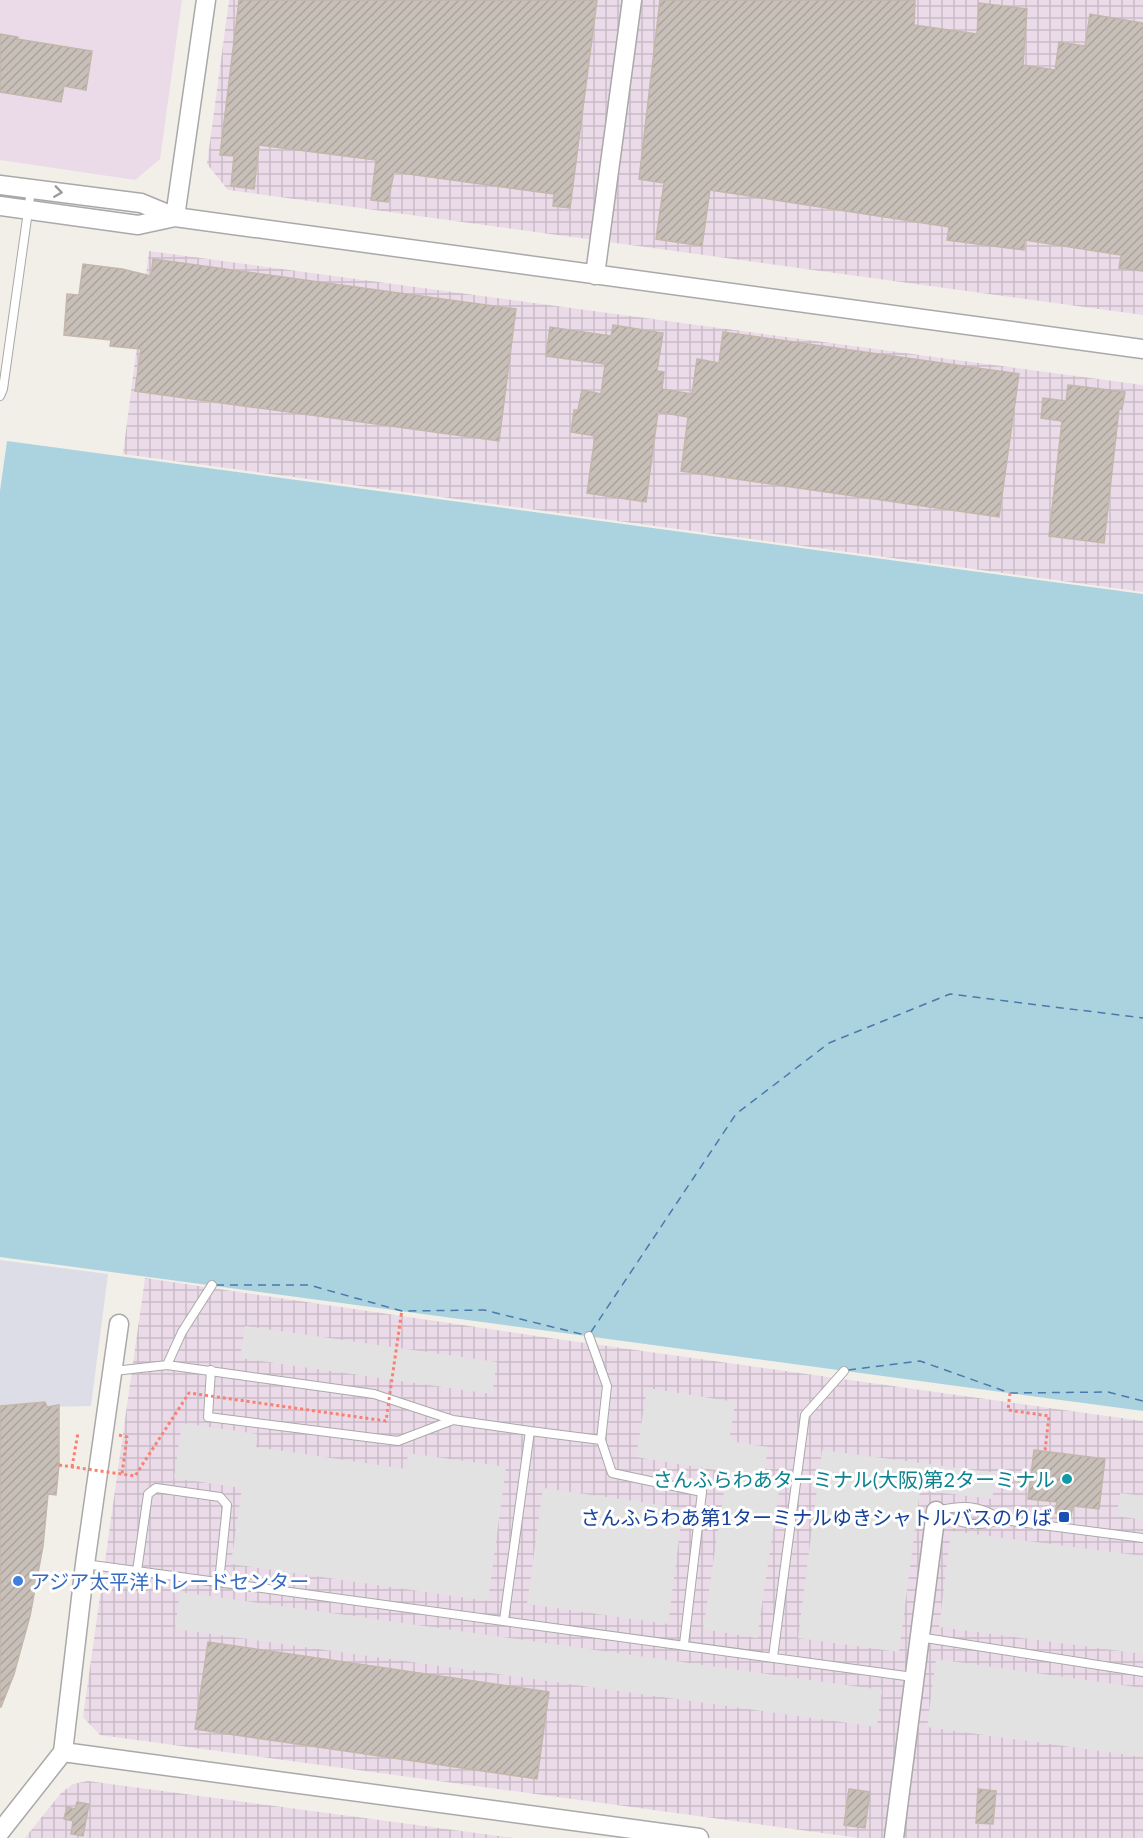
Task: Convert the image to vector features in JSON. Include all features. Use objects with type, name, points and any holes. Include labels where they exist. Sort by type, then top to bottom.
[{"type":"street","points":[[175,217],[206,0]]},
{"type":"street","points":[[595,275],[632,0]]},
{"type":"street","points":[[0,184],[141,204],[175,217],[1143,349]]},
{"type":"street","points":[[0,206],[138,225],[175,217]]},
{"type":"street","points":[[0,1832],[63,1752],[85,1564],[119,1324]]},
{"type":"street","points":[[894,1838],[936,1511]]},
{"type":"street","points":[[63,1752],[699,1838]]},
{"type":"lane","points":[[0,396],[3,389],[31,189]]},
{"type":"lane","points":[[167,1365],[182,1332],[212,1285]]},
{"type":"lane","points":[[589,1336],[607,1386],[601,1440],[612,1473],[702,1492],[684,1644]]},
{"type":"lane","points":[[112,1372],[167,1365],[211,1370],[374,1394],[453,1420],[601,1440]]},
{"type":"lane","points":[[211,1370],[207,1417],[398,1441],[453,1420]]},
{"type":"lane","points":[[773,1657],[805,1415],[844,1371]]},
{"type":"lane","points":[[504,1620],[530,1431]]},
{"type":"lane","points":[[137,1571],[148,1494],[156,1488],[210,1495],[220,1497],[227,1505],[219,1582]]},
{"type":"lane","points":[[936,1511],[956,1507],[986,1510],[1002,1520]]},
{"type":"lane","points":[[936,1511],[955,1521],[984,1525],[1002,1520],[1143,1538]]},
{"type":"lane","points":[[85,1564],[913,1677]]},
{"type":"lane","points":[[919,1637],[1143,1672]]},
{"type":"path","points":[[59,1465],[135,1476],[189,1393],[386,1421],[402,1311]]},
{"type":"path","points":[[1010,1393],[1008,1410],[1049,1416],[1045,1452]]},
{"type":"path","points":[[72,1467],[78,1433]]},
{"type":"path","points":[[118,1435],[127,1437],[122,1474]]},
{"type":"shaded area","points":[[0,0],[182,0],[160,159],[135,180],[0,160]]},
{"type":"shaded area","points":[[229,0],[1143,0],[1143,315],[228,190],[207,164]]},
{"type":"shaded area","points":[[149,251],[1143,385],[1143,592],[123,454]]},
{"type":"shaded area","points":[[0,1260],[108,1274],[91,1406],[47,1407],[45,1402],[0,1406]]},
{"type":"shaded area","points":[[145,1278],[550,1338],[1143,1421],[1143,1838],[859,1838],[100,1735],[83,1717]]},
{"type":"shaded area","points":[[245,1326],[497,1362],[492,1394],[240,1358]]},
{"type":"shaded area","points":[[647,1388],[735,1402],[729,1441],[768,1447],[763,1481],[780,1484],[757,1638],[703,1629],[727,1472],[636,1457]]},
{"type":"shaded area","points":[[182,1423],[257,1434],[256,1447],[406,1469],[408,1453],[506,1467],[488,1601],[231,1564],[242,1488],[174,1478]]},
{"type":"shaded area","points":[[822,1450],[996,1473],[992,1499],[920,1490],[899,1652],[798,1638]]},
{"type":"shaded area","points":[[543,1488],[683,1508],[668,1624],[527,1604]]},
{"type":"shaded area","points":[[1120,1493],[1143,1496],[1143,1520],[1117,1516]]},
{"type":"shaded area","points":[[951,1531],[1143,1556],[1143,1654],[939,1627]]},
{"type":"shaded area","points":[[180,1592],[882,1690],[877,1727],[175,1629]]},
{"type":"shaded area","points":[[936,1659],[1143,1688],[1143,1757],[927,1727]]},
{"type":"shaded area","points":[[88,1781],[514,1838],[25,1838],[61,1793],[73,1784]]},
{"type":"water","points":[[7,441],[1143,594],[1143,1411],[0,1257],[0,491]]},
{"type":"building","points":[[239,0],[597,0],[570,208],[553,206],[554,194],[394,172],[388,202],[371,200],[376,160],[259,145],[254,189],[231,186],[234,156],[220,155]]},
{"type":"building","points":[[660,0],[915,0],[914,25],[977,34],[979,3],[1027,9],[1023,65],[1055,70],[1059,42],[1085,46],[1090,14],[1143,23],[1143,271],[1119,268],[1121,255],[1025,240],[1024,250],[947,240],[949,227],[710,190],[702,246],[656,239],[664,183],[639,179]]},
{"type":"building","points":[[0,34],[18,37],[17,39],[92,51],[86,90],[64,86],[61,102],[0,92]]},
{"type":"building","points":[[153,259],[516,309],[499,441],[135,391],[141,349],[110,346],[111,340],[64,335],[67,294],[79,295],[83,264],[122,269],[151,276]]},
{"type":"building","points":[[613,325],[663,333],[657,371],[664,372],[662,389],[692,394],[697,359],[719,363],[723,332],[1019,374],[999,517],[681,471],[688,417],[658,412],[646,502],[587,493],[595,436],[571,432],[574,410],[578,410],[582,390],[601,394],[605,364],[546,356],[550,327],[611,336]]},
{"type":"building","points":[[1068,385],[1125,392],[1122,409],[1119,409],[1104,543],[1049,536],[1062,421],[1041,418],[1043,398],[1066,401]]},
{"type":"building","name":"アジア太平洋トレードセンター","points":[[45,1402],[47,1407],[59,1405],[59,1465],[56,1495],[48,1494],[43,1546],[30,1616],[14,1674],[0,1707],[0,1406]]},
{"type":"building","name":"さんふらわあターミナル(大阪)第2ターミナル","points":[[1034,1450],[1105,1459],[1099,1509],[1073,1506],[1071,1516],[1055,1513],[1057,1502],[1028,1499]]},
{"type":"building","points":[[208,1642],[549,1692],[537,1779],[195,1729]]},
{"type":"building","points":[[849,1789],[870,1792],[865,1828],[844,1825]]},
{"type":"building","points":[[978,1789],[996,1791],[993,1824],[976,1823]]},
{"type":"building","points":[[77,1802],[89,1804],[83,1836],[71,1834],[73,1821],[64,1819],[67,1807],[75,1809]]},
{"type":"ferry route","points":[[591,1332],[736,1114],[829,1043],[950,994],[1143,1018]]},
{"type":"ferry route","points":[[216,1285],[309,1285],[402,1311],[484,1310],[585,1335]]},
{"type":"ferry route","points":[[848,1370],[920,1361],[1010,1393],[1108,1392],[1143,1401]]},
{"type":"place","name":"さんふらわあターミナル(大阪)第2ターミナル","points":[[1067,1479]]},
{"type":"place","name":"さんふらわあ第1ターミナルゆきシャトルバスのりば","points":[[1064,1517]]},
{"type":"place","name":"アジア太平洋トレードセンター","points":[[18,1581]]}]
